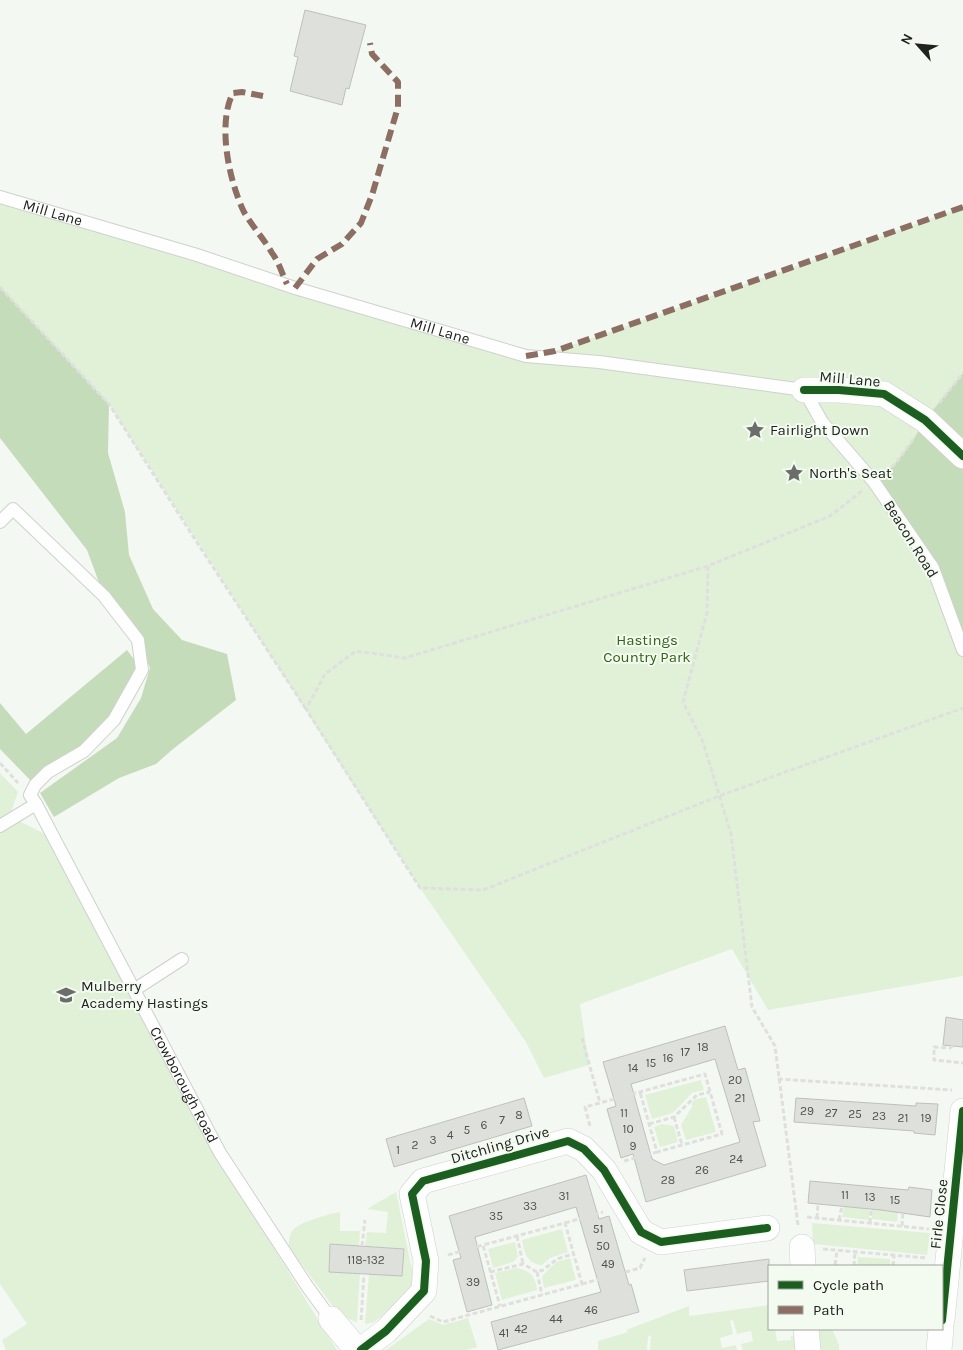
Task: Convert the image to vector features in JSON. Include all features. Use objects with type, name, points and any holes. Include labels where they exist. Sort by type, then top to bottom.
[{"type":"street","name":"Mill Lane","points":[[804,390],[839,390],[884,394],[925,420],[963,456]]},
{"type":"street","name":"Firle Close","points":[[943,1306],[958,1100]]},
{"type":"street","name":"Ditchling Drive","points":[[361,1350],[386,1331],[424,1291],[426,1261],[412,1194],[423,1182],[568,1141],[584,1149],[604,1170],[641,1232],[655,1239]]},
{"type":"street","points":[[655,1239],[661,1242],[767,1228]]},
{"type":"street","name":"Crowborough Road","points":[[331,1319],[357,1350]]},
{"type":"street","points":[[806,1330],[808,1350]]},
{"type":"street","points":[[939,1350],[941,1330]]},
{"type":"lane","name":"Mill Lane","points":[[0,197],[197,255],[295,288],[526,356],[599,362],[804,390]]},
{"type":"lane","name":"Beacon Road","points":[[804,390],[822,422],[874,482],[933,568],[963,650]]},
{"type":"lane","points":[[0,522],[13,509],[104,596],[138,640],[142,670],[114,720],[84,751],[48,772],[35,785],[33,800],[0,826]]},
{"type":"lane","name":"Crowborough Road","points":[[33,800],[220,1152],[307,1286],[331,1319]]},
{"type":"lane","points":[[134,990],[182,959]]},
{"type":"path","points":[[0,287],[109,404],[420,888],[482,890],[719,796],[963,708]]},
{"type":"path","points":[[306,709],[325,674],[356,651],[405,658],[708,566],[830,516],[895,464],[912,442],[925,420],[963,373]]},
{"type":"path","points":[[708,566],[707,613],[683,702],[703,742],[731,834],[752,1007],[775,1046],[778,1079],[808,1254],[837,1251],[930,1259]]},
{"type":"path","points":[[0,763],[33,800]]},
{"type":"path","points":[[582,1038],[600,1103]]},
{"type":"path","points":[[953,1046],[950,1048],[934,1047],[934,1060],[963,1063]]},
{"type":"path","points":[[592,1133],[585,1107],[705,1074],[722,1134],[622,1162]]},
{"type":"path","points":[[778,1079],[958,1100]]},
{"type":"path","points":[[640,1092],[657,1152]]},
{"type":"path","points":[[650,1124],[674,1117],[697,1095],[710,1092]]},
{"type":"path","points":[[674,1117],[682,1145]]},
{"type":"path","points":[[817,1218],[818,1204]]},
{"type":"path","points":[[440,1257],[625,1206]]},
{"type":"path","points":[[839,1220],[842,1206]]},
{"type":"path","points":[[870,1223],[871,1209]]},
{"type":"path","points":[[902,1226],[903,1212]]},
{"type":"path","points":[[807,1217],[935,1230]]},
{"type":"path","points":[[362,1246],[365,1220]]},
{"type":"path","points":[[565,1223],[582,1284]]},
{"type":"path","points":[[517,1236],[522,1264]]},
{"type":"path","points":[[428,1315],[443,1322],[640,1268],[655,1239]]},
{"type":"path","points":[[483,1245],[500,1306]]},
{"type":"path","points":[[835,1265],[837,1251]]},
{"type":"path","points":[[854,1265],[855,1252]]},
{"type":"path","points":[[490,1272],[522,1264],[537,1272],[543,1270],[557,1259],[573,1254]]},
{"type":"path","points":[[894,1256],[894,1265]]},
{"type":"path","points":[[537,1272],[542,1295]]},
{"type":"path","points":[[361,1321],[364,1274]]},
{"type":"green space","name":"Hastings Country Park","points":[[0,197],[527,356],[555,351],[963,207],[963,976],[768,1010],[732,949],[580,1004],[589,1065],[544,1078],[526,1042],[420,888],[109,404],[0,287]]},
{"type":"green space","points":[[0,287],[109,404],[108,453],[125,512],[129,555],[153,609],[182,640],[227,654],[236,700],[156,764],[119,778],[54,817],[40,793],[117,738],[141,698],[150,668],[138,640],[104,596],[87,550],[0,438]]},
{"type":"green space","points":[[963,373],[963,650],[933,568],[874,482],[895,464],[912,442],[925,420]]},
{"type":"green space","points":[[127,650],[142,670],[114,720],[35,785],[0,749],[0,703],[26,734]]},
{"type":"green space","points":[[0,773],[18,792],[10,815],[0,822]]},
{"type":"green space","name":"Mulberry Academy Hastings","points":[[19,821],[47,835],[216,1155],[337,1350],[6,1350],[2,1340],[27,1324],[0,1284],[0,832]]},
{"type":"green space","points":[[701,1080],[704,1090],[692,1093],[673,1113],[652,1119],[645,1095]]},
{"type":"green space","points":[[706,1097],[716,1132],[686,1140],[681,1125],[692,1107],[692,1102]]},
{"type":"green space","points":[[662,1124],[674,1126],[678,1142],[660,1147],[654,1127]]},
{"type":"green space","points":[[396,1192],[413,1275],[413,1284],[398,1302],[374,1322],[365,1324],[369,1274],[402,1276],[404,1249],[365,1246],[367,1232],[386,1233],[388,1212],[367,1209]]},
{"type":"green space","points":[[844,1206],[869,1209],[869,1220],[842,1217]]},
{"type":"green space","points":[[872,1209],[898,1211],[897,1222],[872,1219]]},
{"type":"green space","points":[[340,1212],[340,1231],[360,1231],[359,1246],[330,1244],[329,1271],[360,1273],[357,1322],[340,1316],[289,1247],[290,1234],[299,1225]]},
{"type":"green space","points":[[812,1223],[930,1233],[927,1255],[813,1244]]},
{"type":"green space","points":[[562,1229],[568,1252],[550,1258],[542,1265],[533,1262],[527,1257],[522,1240]]},
{"type":"green space","points":[[515,1242],[518,1257],[513,1262],[493,1268],[488,1249]]},
{"type":"green space","points":[[858,1257],[890,1259],[890,1265],[857,1265]]},
{"type":"green space","points":[[570,1258],[576,1280],[544,1288],[542,1276],[556,1262]]},
{"type":"green space","points":[[516,1268],[525,1270],[531,1275],[537,1290],[502,1300],[495,1273]]},
{"type":"green space","points":[[768,1305],[768,1330],[775,1330],[777,1341],[791,1340],[791,1336],[796,1335],[798,1350],[743,1350],[741,1344],[753,1341],[751,1331],[737,1334],[733,1320],[730,1321],[733,1334],[720,1338],[722,1348],[736,1345],[737,1350],[650,1350],[651,1335],[648,1337],[647,1350],[598,1350],[598,1341],[628,1332],[626,1330],[689,1306],[689,1316]]},
{"type":"green space","points":[[468,1318],[477,1347],[466,1350],[386,1350],[429,1319],[443,1325]]},
{"type":"green space","points":[[819,1330],[832,1330],[839,1345],[839,1350],[820,1350]]},
{"type":"building","points":[[305,10],[366,25],[349,89],[346,88],[342,105],[290,91],[298,57],[294,56]]},
{"type":"building","points":[[946,1017],[963,1020],[963,1047],[943,1045]]},
{"type":"building","points":[[725,1026],[738,1070],[745,1068],[760,1121],[753,1122],[766,1166],[646,1202],[633,1154],[621,1158],[607,1109],[616,1106],[603,1062]],"holes":[[[715,1059],[740,1142],[664,1165],[652,1159],[631,1084]]]},
{"type":"building","points":[[524,1098],[532,1126],[394,1167],[386,1139]]},
{"type":"building","points":[[796,1098],[916,1106],[916,1103],[938,1104],[935,1135],[914,1133],[914,1131],[794,1122]]},
{"type":"building","points":[[586,1175],[599,1219],[609,1216],[639,1312],[498,1350],[491,1322],[601,1292],[576,1207],[475,1237],[492,1305],[467,1312],[453,1260],[461,1258],[449,1216]]},
{"type":"building","points":[[810,1181],[908,1190],[909,1187],[932,1190],[930,1217],[808,1203]]},
{"type":"building","points":[[330,1244],[404,1249],[402,1276],[329,1272]]},
{"type":"building","points":[[769,1259],[768,1281],[687,1291],[684,1270]]},
{"type":"marked path","points":[[295,288],[317,259],[342,244],[361,223],[372,195],[398,107],[398,82],[372,54],[370,43]]},
{"type":"marked path","points":[[263,96],[242,92],[233,93],[228,106],[226,120],[227,153],[234,185],[244,212],[279,264],[287,284]]},
{"type":"marked path","points":[[526,356],[555,351],[963,207]]},
{"type":"cycle path","points":[[804,390],[839,390],[884,394],[925,420],[963,456]]},
{"type":"cycle path","points":[[943,1310],[963,1111]]},
{"type":"cycle path","points":[[361,1350],[386,1331],[424,1291],[426,1261],[412,1194],[423,1181],[568,1141],[584,1149],[604,1170],[641,1232],[661,1242],[767,1228]]},
{"type":"place","name":"Fairlight Down","points":[[755,430]]},
{"type":"place","name":"North's Seat","points":[[794,473]]},
{"type":"place","name":"Mulberry Academy Hastings","points":[[66,995]]}]
